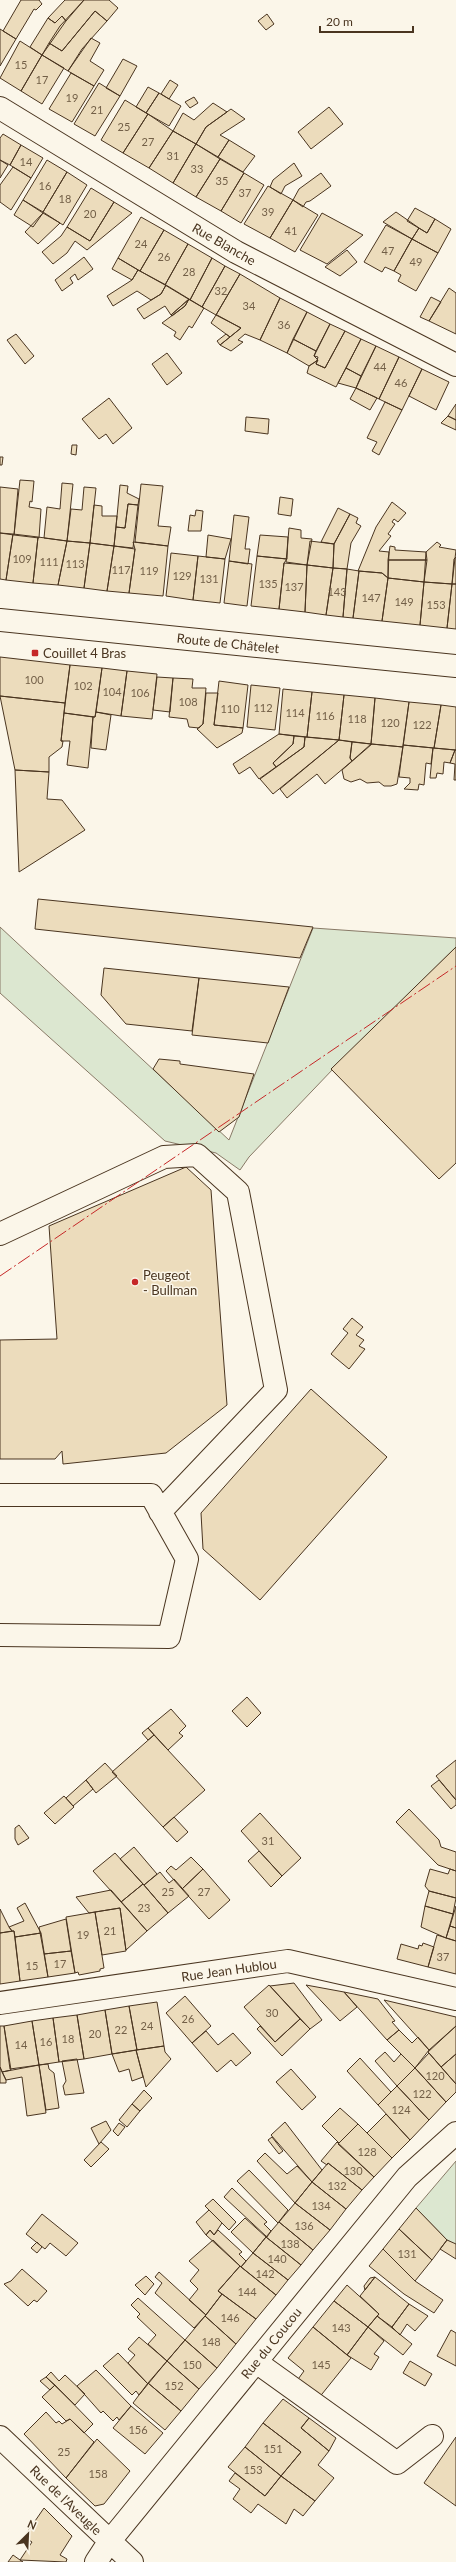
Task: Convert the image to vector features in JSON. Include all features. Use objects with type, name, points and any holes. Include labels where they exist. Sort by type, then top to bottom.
[{"type":"street","name":"Rue Blanche","points":[[0,108],[236,252],[456,365]]},
{"type":"street","name":"Route de Châtelet","points":[[0,620],[456,666]]},
{"type":"street","points":[[0,1234],[164,1157],[197,1155],[238,1192],[276,1390],[160,1512]]},
{"type":"street","points":[[0,1495],[151,1495],[187,1559],[169,1637],[0,1635]]},
{"type":"street","name":"Rue Jean Hublou","points":[[0,2003],[288,1961],[456,1999]]},
{"type":"street","name":"Rue du Coucou","points":[[96,2562],[109,2542],[407,2177],[456,2134]]},
{"type":"street","points":[[256,2362],[397,2463],[432,2436]]},
{"type":"street","name":"Rue de l'Aveugle","points":[[0,2437],[109,2542],[132,2562]]},
{"type":"green space","points":[[0,927],[229,1140],[313,928],[456,938],[456,947],[334,1068],[249,1157],[240,1170],[216,1153],[165,1141],[0,993]]},
{"type":"green space","points":[[456,2161],[456,2245],[447,2240],[416,2208]]},
{"type":"building","points":[[21,0],[39,0],[42,4],[36,10],[34,9],[16,39],[3,31]]},
{"type":"building","points":[[65,0],[84,0],[66,21],[62,16],[55,23],[48,18]]},
{"type":"building","points":[[84,0],[109,0],[118,8],[107,21],[95,11],[62,51],[49,43],[60,26]]},
{"type":"building","points":[[95,11],[107,21],[82,49],[68,71],[42,55],[49,43],[62,51]]},
{"type":"building","points":[[267,14],[274,24],[266,30],[258,21]]},
{"type":"building","points":[[62,16],[66,21],[42,55],[30,47],[48,18],[55,23]]},
{"type":"building","points":[[0,29],[16,39],[0,66]]},
{"type":"building","points":[[91,38],[100,43],[90,61],[104,70],[94,86],[68,71]]},
{"type":"building","points":[[20,41],[42,55],[21,91],[0,78]]},
{"type":"building","points":[[42,55],[64,68],[42,104],[21,91]]},
{"type":"building","points":[[123,59],[137,66],[120,96],[106,88]]},
{"type":"building","points":[[71,73],[94,86],[72,122],[49,109]]},
{"type":"building","points":[[170,80],[178,85],[169,99],[161,94]]},
{"type":"building","points":[[99,83],[120,96],[95,136],[74,124]]},
{"type":"building","points":[[148,87],[159,93],[146,113],[136,107]]},
{"type":"building","points":[[159,93],[181,106],[169,126],[146,113]]},
{"type":"building","points":[[194,97],[198,103],[190,108],[185,102]]},
{"type":"building","points":[[125,100],[148,114],[123,153],[101,140]]},
{"type":"building","points":[[213,103],[227,112],[206,127],[196,144],[173,131],[183,113],[194,120]]},
{"type":"building","points":[[329,107],[343,124],[311,149],[298,132]]},
{"type":"building","points":[[231,109],[245,119],[220,135],[229,140],[218,157],[196,144],[206,127]]},
{"type":"building","points":[[148,114],[173,131],[149,168],[123,153]]},
{"type":"building","points":[[173,131],[196,144],[173,183],[149,168]]},
{"type":"building","points":[[3,134],[21,145],[10,165],[0,160],[0,138]]},
{"type":"building","points":[[229,140],[255,156],[243,172],[218,157]]},
{"type":"building","points":[[196,144],[220,159],[196,197],[173,183]]},
{"type":"building","points":[[21,145],[43,158],[31,178],[10,165]]},
{"type":"building","points":[[220,159],[244,173],[221,211],[196,197]]},
{"type":"building","points":[[0,160],[8,165],[0,178]]},
{"type":"building","points":[[47,160],[67,172],[43,212],[23,200]]},
{"type":"building","points":[[294,163],[302,176],[285,186],[281,194],[270,187],[273,180]]},
{"type":"building","points":[[13,167],[31,178],[11,210],[0,202],[0,185]]},
{"type":"building","points":[[67,172],[87,185],[63,225],[43,212]]},
{"type":"building","points":[[244,173],[264,185],[241,223],[221,211]]},
{"type":"building","points":[[321,173],[331,186],[310,201],[306,202],[303,207],[293,200],[299,189]]},
{"type":"building","points":[[268,186],[293,200],[270,238],[244,224]]},
{"type":"building","points":[[91,188],[114,202],[90,241],[67,227]]},
{"type":"building","points":[[23,200],[43,213],[33,227],[14,215]]},
{"type":"building","points":[[293,200],[318,215],[295,252],[270,238]]},
{"type":"building","points":[[114,202],[132,213],[87,250],[75,241],[67,253],[53,264],[42,252],[61,236],[67,227],[90,241]]},
{"type":"building","points":[[415,208],[435,219],[427,233],[407,221]]},
{"type":"building","points":[[396,212],[419,228],[412,239],[383,222]]},
{"type":"building","points":[[43,213],[60,223],[38,244],[25,232]]},
{"type":"building","points":[[322,213],[363,235],[327,264],[300,250]]},
{"type":"building","points":[[141,217],[164,230],[140,271],[118,258]]},
{"type":"building","points":[[435,219],[451,229],[438,253],[412,239],[419,228],[427,233]]},
{"type":"building","points":[[386,225],[412,239],[394,271],[385,267],[382,272],[364,262]]},
{"type":"building","points":[[164,230],[188,244],[165,285],[140,271]]},
{"type":"building","points":[[412,239],[438,253],[416,291],[398,281],[401,275],[394,271]]},
{"type":"building","points":[[188,244],[212,258],[190,300],[165,285]]},
{"type":"building","points":[[347,250],[357,262],[340,276],[325,267]]},
{"type":"building","points":[[84,257],[93,269],[78,280],[75,274],[70,278],[73,283],[62,291],[55,280]]},
{"type":"building","points":[[118,258],[138,270],[132,280],[112,269]]},
{"type":"building","points":[[212,258],[225,266],[202,307],[190,300]]},
{"type":"building","points":[[225,266],[240,274],[216,315],[202,307]]},
{"type":"building","points":[[138,270],[166,285],[161,294],[151,300],[137,291],[113,306],[107,296],[132,280]]},
{"type":"building","points":[[240,274],[280,298],[260,340],[245,334],[238,340],[243,342],[231,351],[220,345],[241,328],[216,315]]},
{"type":"building","points":[[166,285],[189,299],[171,315],[165,306],[144,319],[137,309],[161,294]]},
{"type":"building","points":[[449,288],[456,293],[456,334],[429,321]]},
{"type":"building","points":[[431,297],[441,302],[429,321],[420,317]]},
{"type":"building","points":[[280,298],[307,312],[287,353],[260,340]]},
{"type":"building","points":[[189,299],[185,306],[172,316],[171,315]]},
{"type":"building","points":[[189,299],[204,308],[192,328],[189,326],[180,340],[174,336],[176,332],[162,323],[185,306]]},
{"type":"building","points":[[307,312],[330,324],[316,351],[293,339]]},
{"type":"building","points":[[216,315],[241,328],[230,337],[211,323]]},
{"type":"building","points":[[330,324],[345,331],[325,368],[316,364],[318,357],[314,356]]},
{"type":"building","points":[[345,331],[361,339],[336,387],[307,373],[309,366],[318,360],[316,364],[325,368]]},
{"type":"building","points":[[16,334],[34,356],[25,364],[7,340]]},
{"type":"building","points":[[226,334],[230,337],[220,345],[217,341]]},
{"type":"building","points":[[293,339],[316,351],[314,356],[318,360],[309,366],[287,353]]},
{"type":"building","points":[[361,339],[376,346],[361,376],[346,368]]},
{"type":"building","points":[[376,346],[399,357],[379,399],[356,388]]},
{"type":"building","points":[[167,353],[182,373],[167,385],[152,364]]},
{"type":"building","points":[[399,357],[422,369],[402,410],[379,399]]},
{"type":"building","points":[[346,368],[361,376],[356,388],[338,383]]},
{"type":"building","points":[[422,369],[449,382],[436,410],[409,396]]},
{"type":"building","points":[[356,388],[377,398],[370,410],[350,399]]},
{"type":"building","points":[[109,398],[132,428],[113,444],[106,434],[99,439],[82,419]]},
{"type":"building","points":[[385,402],[402,410],[379,455],[372,451],[377,442],[367,438]]},
{"type":"building","points":[[456,404],[456,420],[448,416]]},
{"type":"building","points":[[448,416],[456,420],[456,430],[441,423]]},
{"type":"building","points":[[246,417],[269,419],[268,434],[245,431]]},
{"type":"building","points":[[72,445],[77,445],[76,455],[71,454]]},
{"type":"building","points":[[0,457],[3,457],[2,465],[0,465]]},
{"type":"building","points":[[20,480],[34,481],[32,502],[30,501],[29,507],[41,509],[39,538],[14,535]]},
{"type":"building","points":[[62,483],[73,484],[67,541],[44,538],[47,507],[60,509]]},
{"type":"building","points":[[141,484],[163,486],[158,526],[171,527],[168,546],[135,542]]},
{"type":"building","points":[[120,485],[128,486],[127,493],[139,499],[138,505],[128,504],[125,528],[116,527]]},
{"type":"building","points":[[0,487],[18,489],[14,535],[0,533]]},
{"type":"building","points":[[84,487],[96,488],[90,543],[67,541],[71,509],[82,510]]},
{"type":"building","points":[[280,497],[293,499],[291,516],[278,514]]},
{"type":"building","points":[[392,502],[406,513],[398,522],[394,519],[392,522],[395,524],[388,534],[391,536],[379,551],[389,552],[388,578],[382,573],[358,571],[376,527]]},
{"type":"building","points":[[128,504],[138,505],[133,548],[114,546],[116,527],[125,528]]},
{"type":"building","points":[[94,505],[102,506],[102,516],[117,516],[114,546],[90,543]]},
{"type":"building","points":[[338,508],[350,514],[334,544],[321,542]]},
{"type":"building","points":[[196,510],[203,511],[201,531],[188,531],[190,515],[195,516]]},
{"type":"building","points":[[350,514],[358,518],[356,523],[361,526],[351,543],[347,569],[333,568],[334,544]]},
{"type":"building","points":[[234,515],[249,517],[245,549],[250,549],[248,564],[229,561]]},
{"type":"building","points":[[289,528],[301,530],[301,538],[312,539],[307,565],[286,562]]},
{"type":"building","points":[[0,533],[13,534],[6,580],[0,579]]},
{"type":"building","points":[[13,534],[38,537],[33,583],[6,580]]},
{"type":"building","points":[[208,535],[231,539],[225,559],[206,557]]},
{"type":"building","points":[[260,535],[288,537],[287,559],[257,556]]},
{"type":"building","points":[[38,537],[67,541],[58,585],[33,583]]},
{"type":"building","points":[[67,541],[90,543],[84,588],[58,585]]},
{"type":"building","points":[[310,541],[334,544],[333,568],[307,565]]},
{"type":"building","points":[[133,542],[168,546],[163,596],[129,593],[135,549]]},
{"type":"building","points":[[437,542],[441,545],[439,547],[456,550],[452,584],[424,582],[426,552]]},
{"type":"building","points":[[90,543],[114,546],[107,591],[84,588]]},
{"type":"building","points":[[114,546],[135,549],[129,593],[107,591]]},
{"type":"building","points":[[390,546],[395,547],[395,550],[426,552],[427,560],[388,560]]},
{"type":"building","points":[[171,553],[198,556],[193,600],[166,596]]},
{"type":"building","points":[[198,556],[225,559],[220,603],[193,600]]},
{"type":"building","points":[[257,556],[287,559],[284,563],[279,609],[251,606]]},
{"type":"building","points":[[456,557],[456,584],[452,584],[454,559]]},
{"type":"building","points":[[388,560],[427,560],[424,582],[388,578]]},
{"type":"building","points":[[229,561],[252,564],[247,606],[224,603]]},
{"type":"building","points":[[284,563],[307,565],[305,612],[279,609]]},
{"type":"building","points":[[307,565],[333,568],[326,615],[305,612]]},
{"type":"building","points":[[333,568],[347,569],[343,617],[326,615]]},
{"type":"building","points":[[347,569],[359,571],[353,618],[343,617]]},
{"type":"building","points":[[359,571],[382,573],[388,578],[382,621],[353,618]]},
{"type":"building","points":[[388,578],[424,582],[420,625],[382,621]]},
{"type":"building","points":[[424,582],[452,584],[447,628],[420,625]]},
{"type":"building","points":[[452,584],[456,584],[456,629],[447,628]]},
{"type":"building","points":[[0,657],[70,665],[65,703],[0,696]]},
{"type":"building","points":[[70,665],[102,668],[95,717],[64,713]]},
{"type":"building","points":[[102,668],[127,671],[121,716],[96,712]]},
{"type":"building","points":[[127,671],[157,674],[152,719],[121,716]]},
{"type":"building","points":[[157,677],[173,678],[170,712],[153,710]]},
{"type":"building","points":[[173,678],[193,679],[192,688],[206,688],[203,724],[199,728],[189,727],[187,719],[169,717]]},
{"type":"building","points":[[219,681],[248,685],[243,728],[214,725]]},
{"type":"building","points":[[251,685],[280,688],[275,730],[247,727]]},
{"type":"building","points":[[283,689],[312,692],[307,737],[279,734]]},
{"type":"building","points":[[312,692],[344,695],[339,740],[307,737]]},
{"type":"building","points":[[206,693],[218,693],[214,725],[243,728],[242,733],[217,748],[197,729],[203,724]]},
{"type":"building","points":[[344,695],[375,698],[371,744],[339,740]]},
{"type":"building","points":[[0,696],[65,703],[61,741],[63,741],[62,747],[49,757],[49,772],[15,770]]},
{"type":"building","points":[[375,698],[409,702],[403,747],[371,744]]},
{"type":"building","points":[[409,702],[441,705],[434,748],[403,745]]},
{"type":"building","points":[[441,705],[456,707],[456,750],[434,748]]},
{"type":"building","points":[[96,712],[111,715],[106,750],[91,748],[93,717],[95,717]]},
{"type":"building","points":[[64,713],[93,717],[88,768],[67,765],[70,741],[61,741]]},
{"type":"building","points":[[279,734],[294,736],[293,744],[273,763],[276,767],[259,779],[250,767],[239,774],[233,764]]},
{"type":"building","points":[[294,736],[305,737],[304,747],[276,767],[273,763],[293,744]]},
{"type":"building","points":[[305,737],[339,740],[273,794],[260,779],[304,747]]},
{"type":"building","points":[[339,740],[352,742],[350,758],[352,761],[325,784],[317,774],[287,798],[280,789]]},
{"type":"building","points":[[352,742],[371,744],[352,761],[350,758]]},
{"type":"building","points":[[372,744],[403,747],[397,784],[384,786],[379,782],[367,783],[360,779],[351,782],[344,779],[342,770]]},
{"type":"building","points":[[403,745],[433,748],[431,764],[426,763],[424,785],[419,784],[418,790],[404,789],[410,783],[410,778],[399,777]]},
{"type":"building","points":[[433,748],[455,750],[450,763],[444,762],[443,774],[437,773],[436,778],[430,778]]},
{"type":"building","points":[[455,750],[456,780],[454,780],[455,764],[450,763]]},
{"type":"building","points":[[15,770],[49,772],[47,799],[62,800],[85,830],[19,872]]},
{"type":"building","points":[[38,899],[313,927],[300,958],[35,929]]},
{"type":"building","points":[[456,947],[456,1163],[439,1179],[331,1069]]},
{"type":"building","points":[[104,968],[199,978],[192,1031],[126,1024],[101,995]]},
{"type":"building","points":[[199,978],[289,987],[268,1043],[192,1035]]},
{"type":"building","points":[[159,1059],[180,1061],[180,1064],[254,1074],[239,1117],[219,1132],[153,1069]]},
{"type":"building","name":"Peugeot - Bullman","points":[[186,1167],[211,1190],[227,1405],[166,1453],[63,1464],[62,1451],[55,1459],[0,1459],[0,1340],[57,1339],[49,1226]]},
{"type":"building","points":[[352,1318],[363,1327],[356,1335],[364,1340],[359,1346],[365,1349],[349,1369],[331,1354],[348,1333],[343,1329]]},
{"type":"building","points":[[311,1389],[387,1457],[260,1600],[203,1549],[201,1513]]},
{"type":"building","points":[[247,1697],[261,1713],[247,1727],[232,1711]]},
{"type":"building","points":[[171,1709],[186,1726],[179,1733],[183,1736],[168,1750],[148,1728]]},
{"type":"building","points":[[148,1728],[154,1735],[148,1740],[142,1733]]},
{"type":"building","points":[[154,1735],[205,1790],[163,1827],[112,1772]]},
{"type":"building","points":[[456,1760],[456,1800],[436,1776]]},
{"type":"building","points":[[105,1763],[117,1776],[96,1793],[86,1780]]},
{"type":"building","points":[[86,1780],[93,1789],[73,1806],[66,1798]]},
{"type":"building","points":[[439,1780],[456,1800],[456,1805],[451,1809],[431,1786]]},
{"type":"building","points":[[64,1796],[74,1807],[55,1824],[44,1813]]},
{"type":"building","points":[[409,1809],[439,1840],[441,1847],[456,1852],[456,1871],[438,1865],[396,1822]]},
{"type":"building","points":[[260,1813],[301,1858],[282,1876],[241,1831]]},
{"type":"building","points":[[174,1817],[188,1832],[177,1842],[163,1827]]},
{"type":"building","points":[[19,1825],[29,1838],[18,1845],[15,1839],[15,1828]]},
{"type":"building","points":[[134,1847],[157,1874],[144,1885],[120,1859]]},
{"type":"building","points":[[259,1851],[282,1876],[271,1887],[248,1861]]},
{"type":"building","points":[[115,1853],[143,1884],[121,1902],[93,1871]]},
{"type":"building","points":[[191,1857],[203,1869],[182,1889],[166,1871],[171,1866],[176,1870]]},
{"type":"building","points":[[203,1869],[230,1900],[209,1919],[182,1889]]},
{"type":"building","points":[[430,1869],[448,1874],[450,1869],[456,1871],[456,1898],[429,1891],[425,1886]]},
{"type":"building","points":[[160,1872],[169,1883],[174,1879],[189,1896],[168,1913],[144,1885]]},
{"type":"building","points":[[143,1884],[168,1913],[147,1931],[121,1902]]},
{"type":"building","points":[[111,1890],[147,1931],[126,1950],[120,1908],[89,1913],[76,1897]]},
{"type":"building","points":[[429,1891],[456,1898],[453,1914],[425,1906]]},
{"type":"building","points":[[25,1903],[41,1933],[15,1937],[14,1931],[12,1931],[9,1927],[24,1921],[17,1908]]},
{"type":"building","points":[[425,1906],[453,1914],[446,1938],[421,1927]]},
{"type":"building","points":[[456,1906],[456,1928],[450,1926]]},
{"type":"building","points":[[120,1908],[126,1951],[102,1955],[95,1912]]},
{"type":"building","points":[[0,1909],[9,1927],[12,1931],[0,1933]]},
{"type":"building","points":[[95,1912],[104,1968],[100,1969],[100,1971],[79,1975],[78,1972],[75,1973],[66,1917]]},
{"type":"building","points":[[66,1919],[71,1951],[44,1954],[39,1927]]},
{"type":"building","points":[[450,1926],[456,1928],[456,1941],[446,1938]]},
{"type":"building","points":[[14,1931],[20,1981],[0,1984],[0,1933]]},
{"type":"building","points":[[41,1933],[48,1977],[20,1981],[15,1937]]},
{"type":"building","points":[[437,1935],[456,1941],[456,1974],[428,1967]]},
{"type":"building","points":[[423,1943],[434,1947],[428,1967],[397,1959],[401,1944],[418,1949],[419,1945],[422,1946]]},
{"type":"building","points":[[71,1951],[75,1973],[48,1977],[44,1954]]},
{"type":"building","points":[[294,1983],[322,2020],[310,2029],[270,1986]]},
{"type":"building","points":[[269,1985],[300,2019],[275,2042],[244,2007]]},
{"type":"building","points":[[306,1985],[344,1992],[357,2007],[340,2021]]},
{"type":"building","points":[[344,1992],[378,1999],[395,2021],[392,2022],[399,2030],[387,2040]]},
{"type":"building","points":[[185,1996],[211,2026],[192,2043],[166,2013]]},
{"type":"building","points":[[384,2000],[456,2017],[456,2026],[429,2050]]},
{"type":"building","points":[[157,2002],[164,2046],[137,2050],[129,2006]]},
{"type":"building","points":[[129,2006],[137,2050],[112,2054],[105,2010]]},
{"type":"building","points":[[105,2010],[112,2054],[84,2059],[77,2015]]},
{"type":"building","points":[[77,2015],[84,2059],[59,2062],[53,2018]]},
{"type":"building","points":[[53,2018],[59,2062],[39,2065],[32,2021]]},
{"type":"building","points":[[300,2019],[310,2029],[282,2056],[257,2029],[260,2026],[275,2042]]},
{"type":"building","points":[[32,2021],[39,2065],[10,2069],[4,2026]]},
{"type":"building","points":[[0,2026],[4,2026],[11,2070],[2,2072],[0,2067]]},
{"type":"building","points":[[456,2026],[456,2054],[441,2067],[428,2052]]},
{"type":"building","points":[[399,2030],[412,2043],[418,2037],[429,2050],[415,2068],[387,2040]]},
{"type":"building","points":[[206,2031],[218,2045],[233,2033],[251,2053],[236,2066],[231,2060],[217,2072],[192,2043]]},
{"type":"building","points":[[164,2046],[165,2052],[171,2059],[146,2087],[136,2050]]},
{"type":"building","points":[[136,2050],[143,2077],[132,2081],[129,2069],[119,2072],[112,2054]]},
{"type":"building","points":[[385,2052],[394,2062],[401,2054],[415,2068],[397,2086],[375,2061]]},
{"type":"building","points":[[429,2053],[456,2084],[456,2092],[446,2102],[415,2068]]},
{"type":"building","points":[[456,2054],[456,2084],[441,2067]]},
{"type":"building","points":[[360,2058],[391,2092],[378,2105],[347,2071]]},
{"type":"building","points":[[77,2059],[84,2093],[65,2095],[63,2086],[66,2081],[62,2061]]},
{"type":"building","points":[[48,2064],[49,2069],[54,2073],[59,2108],[46,2110],[39,2065]]},
{"type":"building","points":[[39,2065],[46,2113],[27,2116],[22,2077],[6,2080],[2,2072]]},
{"type":"building","points":[[0,2067],[6,2080],[6,2083],[0,2083]]},
{"type":"building","points":[[415,2068],[446,2102],[429,2120],[397,2086]]},
{"type":"building","points":[[291,2069],[316,2097],[302,2110],[276,2082]]},
{"type":"building","points":[[397,2086],[429,2120],[410,2140],[378,2105]]},
{"type":"building","points":[[144,2090],[152,2098],[140,2111],[132,2104]]},
{"type":"building","points":[[132,2104],[140,2111],[127,2127],[119,2120]]},
{"type":"building","points":[[340,2108],[358,2124],[339,2143],[322,2126]]},
{"type":"building","points":[[386,2114],[410,2140],[392,2158],[367,2133]]},
{"type":"building","points":[[106,2121],[111,2130],[99,2144],[91,2128]]},
{"type":"building","points":[[285,2122],[322,2170],[312,2182],[271,2135]]},
{"type":"building","points":[[119,2123],[125,2127],[118,2136],[113,2131]]},
{"type":"building","points":[[358,2124],[392,2158],[374,2177],[338,2144]]},
{"type":"building","points":[[272,2137],[283,2151],[279,2154],[268,2140]]},
{"type":"building","points":[[101,2142],[109,2149],[91,2167],[84,2160]]},
{"type":"building","points":[[337,2142],[374,2177],[362,2190],[328,2163],[327,2165],[321,2161]]},
{"type":"building","points":[[265,2153],[287,2174],[297,2166],[312,2182],[295,2203],[257,2161]]},
{"type":"building","points":[[328,2163],[362,2190],[346,2209],[312,2182]]},
{"type":"building","points":[[249,2170],[288,2210],[278,2223],[237,2181]]},
{"type":"building","points":[[312,2182],[346,2209],[330,2230],[295,2203]]},
{"type":"building","points":[[232,2188],[267,2222],[264,2224],[271,2231],[267,2237],[224,2197]]},
{"type":"building","points":[[213,2199],[236,2222],[229,2230],[205,2206]]},
{"type":"building","points":[[295,2203],[330,2230],[313,2250],[279,2222]]},
{"type":"building","points":[[416,2208],[447,2240],[432,2260],[399,2229]]},
{"type":"building","points":[[209,2210],[222,2223],[214,2235],[210,2230],[206,2235],[196,2222]]},
{"type":"building","points":[[42,2214],[78,2243],[66,2256],[50,2243],[45,2249],[26,2234]]},
{"type":"building","points":[[245,2218],[266,2237],[253,2253],[231,2232]]},
{"type":"building","points":[[279,2222],[313,2250],[301,2265],[266,2237]]},
{"type":"building","points":[[399,2229],[432,2260],[415,2281],[383,2249]]},
{"type":"building","points":[[210,2230],[214,2235],[218,2230],[242,2252],[239,2254],[246,2261],[241,2267],[206,2235]]},
{"type":"building","points":[[266,2237],[301,2265],[288,2280],[253,2253]]},
{"type":"building","points":[[213,2240],[240,2266],[218,2291],[222,2294],[206,2315],[189,2300],[198,2289],[190,2281],[199,2270],[189,2261]]},
{"type":"building","points":[[447,2240],[456,2244],[456,2259],[440,2249]]},
{"type":"building","points":[[37,2242],[42,2247],[37,2253],[31,2248]]},
{"type":"building","points":[[383,2249],[415,2281],[443,2300],[434,2313],[404,2294],[369,2266]]},
{"type":"building","points":[[253,2253],[288,2280],[276,2295],[241,2267]]},
{"type":"building","points":[[240,2266],[276,2295],[256,2319],[218,2291]]},
{"type":"building","points":[[22,2269],[47,2291],[37,2302],[34,2300],[28,2306],[4,2284],[11,2281]]},
{"type":"building","points":[[159,2272],[206,2315],[194,2328],[155,2293],[162,2283],[155,2277]]},
{"type":"building","points":[[146,2276],[154,2284],[145,2295],[135,2285]]},
{"type":"building","points":[[375,2277],[409,2304],[392,2327],[377,2316],[379,2314],[360,2296]]},
{"type":"building","points":[[375,2277],[365,2290],[364,2286],[370,2278]]},
{"type":"building","points":[[347,2285],[379,2314],[368,2327],[334,2301]]},
{"type":"building","points":[[222,2294],[256,2319],[236,2344],[205,2316]]},
{"type":"building","points":[[138,2298],[185,2340],[167,2361],[148,2344],[156,2335],[137,2317],[140,2314],[131,2305]]},
{"type":"building","points":[[334,2301],[368,2327],[347,2355],[313,2327]]},
{"type":"building","points":[[409,2304],[428,2316],[415,2331],[407,2324],[400,2335],[392,2327]]},
{"type":"building","points":[[205,2316],[236,2344],[217,2368],[185,2340]]},
{"type":"building","points":[[377,2316],[412,2344],[403,2355],[368,2327]]},
{"type":"building","points":[[313,2327],[351,2358],[318,2399],[296,2382],[304,2371],[288,2358]]},
{"type":"building","points":[[368,2327],[384,2341],[374,2354],[379,2357],[371,2370],[347,2355]]},
{"type":"building","points":[[451,2330],[456,2333],[456,2366],[437,2356]]},
{"type":"building","points":[[139,2337],[167,2361],[148,2384],[128,2363],[135,2355],[128,2349]]},
{"type":"building","points":[[185,2340],[217,2368],[199,2389],[167,2361]]},
{"type":"building","points":[[118,2353],[148,2384],[139,2395],[136,2391],[132,2395],[103,2366]]},
{"type":"building","points":[[167,2361],[199,2389],[181,2411],[148,2383]]},
{"type":"building","points":[[410,2361],[432,2374],[425,2386],[403,2373]]},
{"type":"building","points":[[96,2370],[131,2406],[119,2420],[117,2417],[113,2421],[103,2411],[101,2413],[77,2386]]},
{"type":"building","points":[[51,2372],[59,2381],[65,2375],[85,2394],[75,2405],[46,2377]]},
{"type":"building","points":[[46,2377],[55,2385],[50,2390],[40,2381]]},
{"type":"building","points":[[148,2383],[181,2411],[165,2430],[133,2403]]},
{"type":"building","points":[[55,2385],[93,2424],[84,2433],[70,2419],[66,2421],[42,2397]]},
{"type":"building","points":[[283,2399],[309,2418],[301,2428],[329,2451],[318,2465],[334,2478],[315,2501],[281,2476],[301,2452],[263,2423]]},
{"type":"building","points":[[131,2406],[163,2433],[145,2454],[113,2428]]},
{"type":"building","points":[[46,2412],[56,2423],[59,2421],[62,2424],[70,2419],[94,2442],[66,2478],[24,2434]]},
{"type":"building","points":[[309,2418],[336,2438],[329,2451],[301,2428]]},
{"type":"building","points":[[263,2423],[301,2452],[281,2476],[245,2447]]},
{"type":"building","points":[[456,2437],[456,2506],[424,2483]]},
{"type":"building","points":[[97,2439],[130,2471],[104,2504],[95,2506],[66,2478]]},
{"type":"building","points":[[245,2447],[281,2476],[265,2496],[228,2467]]},
{"type":"building","points":[[235,2473],[265,2496],[281,2476],[315,2501],[303,2516],[294,2509],[286,2524],[258,2504],[251,2513],[233,2499],[240,2489],[229,2481]]},
{"type":"building","points":[[44,2508],[72,2536],[60,2555],[67,2559],[66,2562],[20,2560],[32,2542],[24,2537]]},
{"type":"building","points":[[13,2555],[20,2560],[23,2562],[8,2562]]},
{"type":"power","points":[[0,1276],[456,966]]},
{"type":"place","name":"Couillet 4 Bras","points":[[35,653]]},
{"type":"place","name":"Peugeot - Bullman","points":[[135,1282]]}]
